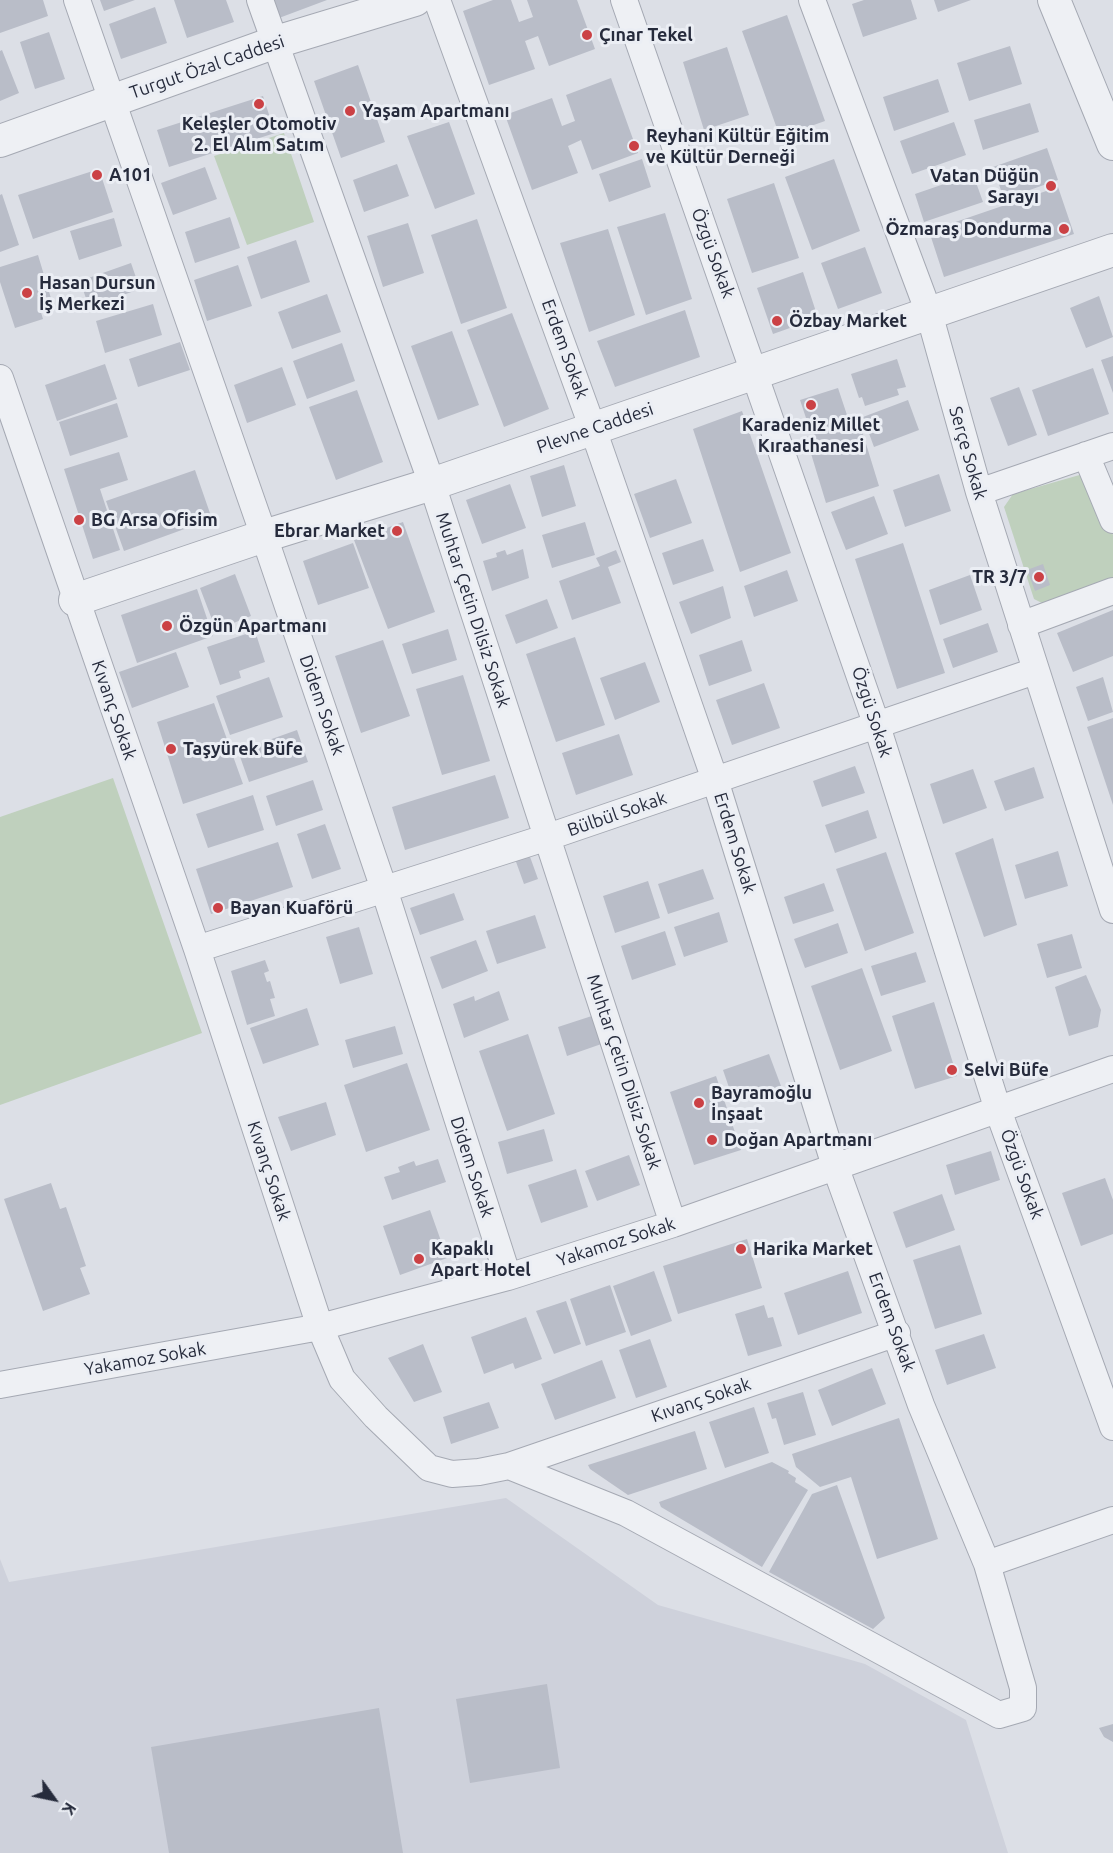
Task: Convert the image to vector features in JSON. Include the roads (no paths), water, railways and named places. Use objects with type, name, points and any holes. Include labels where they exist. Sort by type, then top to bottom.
[{"type":"street","name":"Didem Sokak","points":[[76,0],[264,536],[384,889],[508,1277]]},
{"type":"street","name":"Muhtar Çetin Dilsiz Sokak","points":[[260,0],[432,484],[673,1224]]},
{"type":"street","name":"Turgut Özal Caddesi","points":[[0,141],[276,42],[415,0]]},
{"type":"street","name":"Erdem Sokak","points":[[437,0],[593,429],[716,780],[835,1166],[897,1333],[921,1406],[987,1564],[1023,1688],[1023,1708],[999,1715],[626,1513],[509,1466]]},
{"type":"street","name":"Özgü Sokak","points":[[624,0],[756,373],[877,726],[998,1110],[1113,1427]]},
{"type":"street","name":"Serçe Sokak","points":[[812,0],[929,313],[979,492],[1113,910]]},
{"type":"street","points":[[1054,0],[1113,144]]},
{"type":"street","name":"Plevne Caddesi","points":[[75,600],[264,536],[432,484],[1113,250]]},
{"type":"street","name":"Kıvanç Sokak","points":[[0,378],[197,949],[320,1327],[342,1379],[375,1418],[429,1468],[452,1474],[509,1466],[897,1333]]},
{"type":"street","points":[[979,492],[1113,446]]},
{"type":"street","points":[[1086,455],[1113,520]]},
{"type":"street","points":[[1021,625],[1113,591]]},
{"type":"street","name":"Bülbül Sokak","points":[[197,949],[548,837],[1035,671]]},
{"type":"street","name":"Yakamoz Sokak","points":[[0,1385],[320,1327],[508,1277],[673,1224],[1113,1069]]},
{"type":"street","points":[[987,1564],[1113,1520]]},
{"type":"place","name":"Çınar Tekel","points":[[587,35]]},
{"type":"place","name":"Keleşler Otomotiv 2. El Alım Satım","points":[[259,104]]},
{"type":"place","name":"Yaşam Apartmanı","points":[[350,111]]},
{"type":"place","name":"Reyhani Kültür Eğitim ve Kültür Derneği","points":[[634,146]]},
{"type":"place","name":"A101","points":[[97,175]]},
{"type":"place","name":"Vatan Düğün Sarayı","points":[[1051,186]]},
{"type":"place","name":"Özmaraş Dondurma","points":[[1064,229]]},
{"type":"place","name":"Hasan Dursun İş Merkezi","points":[[27,293]]},
{"type":"place","name":"Özbay Market","points":[[777,321]]},
{"type":"place","name":"Karadeniz Millet Kıraathanesi","points":[[811,405]]},
{"type":"place","name":"BG Arsa Ofisim","points":[[79,520]]},
{"type":"place","name":"Ebrar Market","points":[[397,531]]},
{"type":"place","name":"TR 3/7","points":[[1039,577]]},
{"type":"place","name":"Özgün Apartmanı","points":[[167,626]]},
{"type":"place","name":"Taşyürek Büfe","points":[[171,749]]},
{"type":"place","name":"Bayan Kuaförü","points":[[218,908]]},
{"type":"place","name":"Selvi Büfe","points":[[952,1070]]},
{"type":"place","name":"Bayramoğlu İnşaat","points":[[699,1103]]},
{"type":"place","name":"Doğan Apartmanı","points":[[712,1140]]},
{"type":"place","name":"Harika Market","points":[[741,1249]]},
{"type":"place","name":"Kapaklı Apart Hotel","points":[[419,1259]]}]
